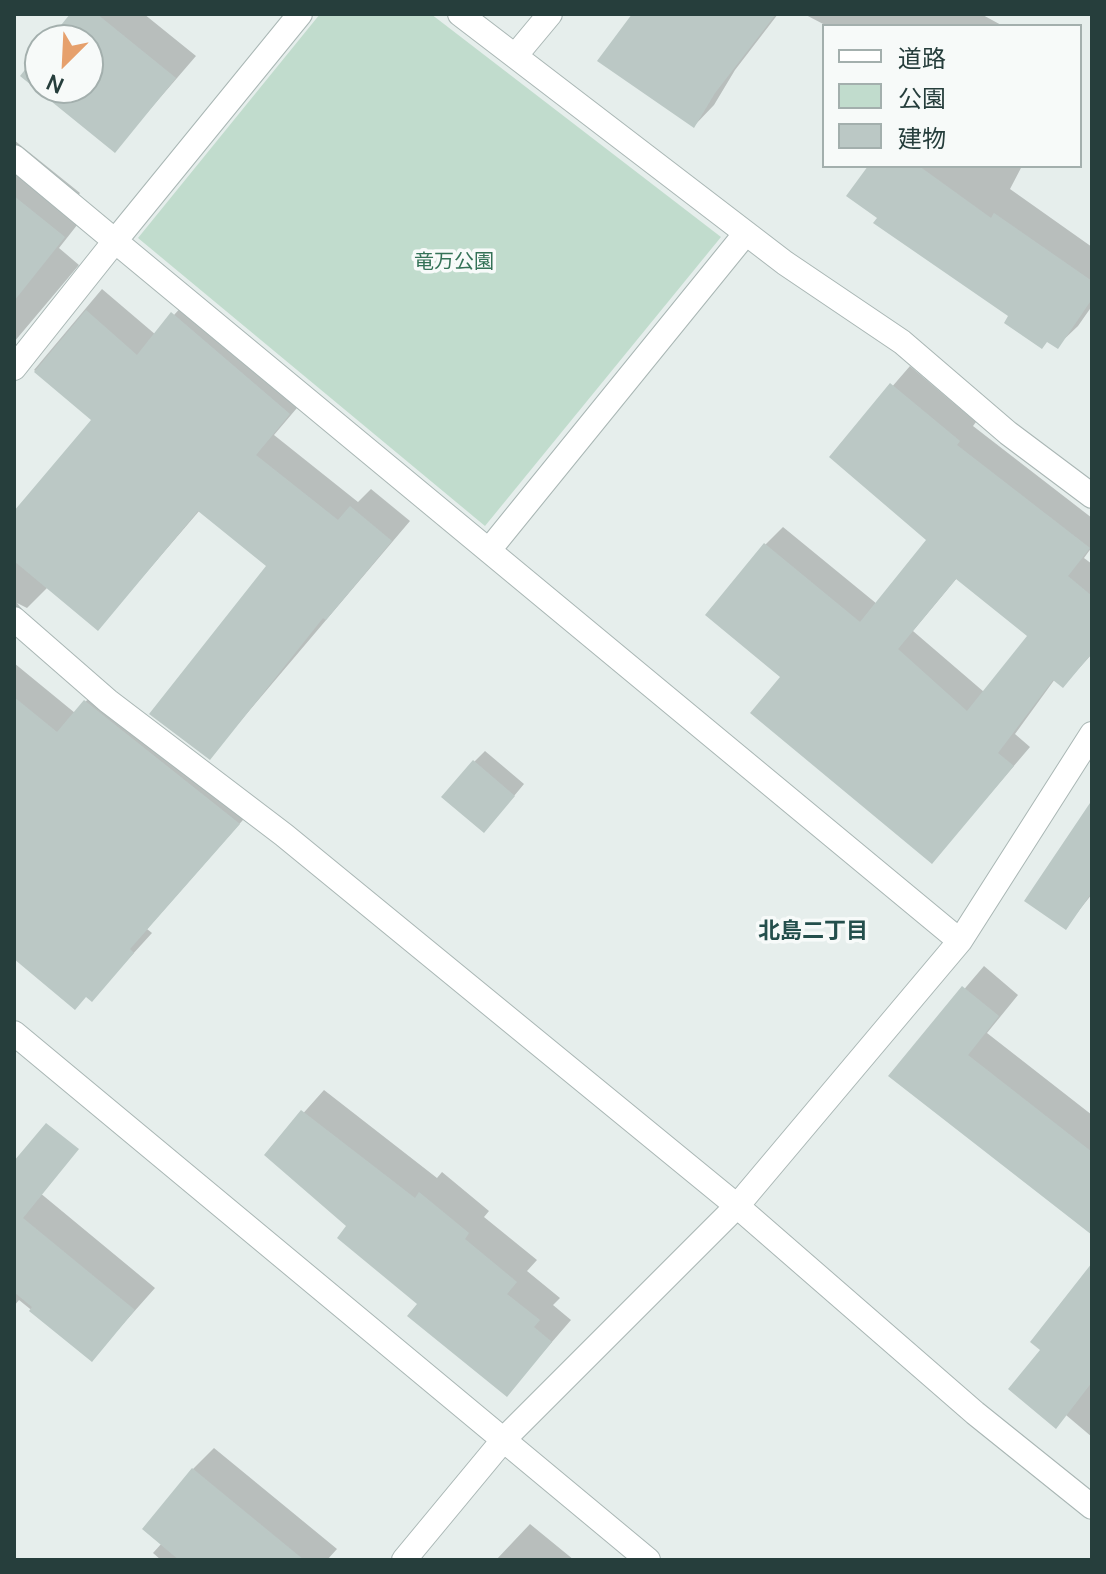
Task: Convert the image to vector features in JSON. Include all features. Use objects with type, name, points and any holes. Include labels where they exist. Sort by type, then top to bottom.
[{"type":"street","points":[[14,368],[300,14]]},
{"type":"street","points":[[460,14],[746,233],[902,342],[1008,433],[1092,496]]},
{"type":"street","points":[[515,56],[550,14]]},
{"type":"street","points":[[14,157],[960,941]]},
{"type":"street","points":[[489,550],[746,233]]},
{"type":"street","points":[[14,619],[108,701],[284,835],[737,1206],[975,1413],[1092,1507]]},
{"type":"street","points":[[404,1560],[505,1438],[737,1206],[960,941],[1092,734]]},
{"type":"street","points":[[14,1033],[505,1438],[648,1560]]},
{"type":"green space","name":"竜万公園","points":[[320,14],[431,14],[721,237],[485,526],[138,238]]},
{"type":"building","points":[[70,14],[97,14],[176,78],[115,153],[55,104],[104,104],[104,24],[62,24]]},
{"type":"building","points":[[632,14],[776,14],[715,93],[694,128],[597,61]]},
{"type":"building","points":[[867,168],[922,168],[991,218],[994,213],[1092,281],[1092,299],[1058,349],[1047,342],[1042,349],[1004,323],[1008,316],[873,223],[877,218],[846,196]]},
{"type":"building","points":[[14,196],[65,237],[14,301]]},
{"type":"building","points":[[86,310],[137,355],[171,312],[290,414],[256,455],[338,520],[350,506],[392,541],[326,620],[323,618],[210,760],[149,714],[266,566],[198,511],[98,631],[14,561],[14,511],[91,420],[34,372]]},
{"type":"building","points":[[890,383],[960,441],[957,445],[1090,548],[1068,576],[1092,596],[1092,653],[1063,688],[1053,680],[998,753],[1014,766],[932,864],[750,713],[780,677],[705,615],[764,543],[860,622],[926,540],[829,457]],"holes":[[[956,579],[1027,636],[967,711],[898,649]]]},
{"type":"building","points":[[14,697],[57,732],[84,700],[240,824],[130,949],[134,953],[92,1002],[86,997],[75,1010],[14,959]]},
{"type":"building","points":[[473,760],[515,796],[484,833],[441,797]]},
{"type":"building","points":[[1092,800],[1092,892],[1066,930],[1024,901]]},
{"type":"building","points":[[962,986],[999,1016],[968,1055],[1092,1152],[1092,1235],[888,1076]]},
{"type":"building","points":[[301,1110],[415,1198],[419,1192],[469,1233],[465,1239],[517,1282],[507,1294],[540,1320],[534,1327],[552,1342],[507,1397],[407,1316],[417,1304],[337,1238],[346,1226],[264,1155]]},
{"type":"building","points":[[46,1123],[79,1149],[23,1218],[135,1310],[92,1362],[29,1311],[32,1307],[14,1292],[14,1161]]},
{"type":"building","points":[[1092,1263],[1092,1382],[1056,1429],[1008,1389],[1040,1350],[1030,1342]]},
{"type":"building","points":[[192,1468],[304,1560],[179,1560],[142,1529]]},
{"type":"district","name":"北島二丁目","points":[[813,932]]}]
